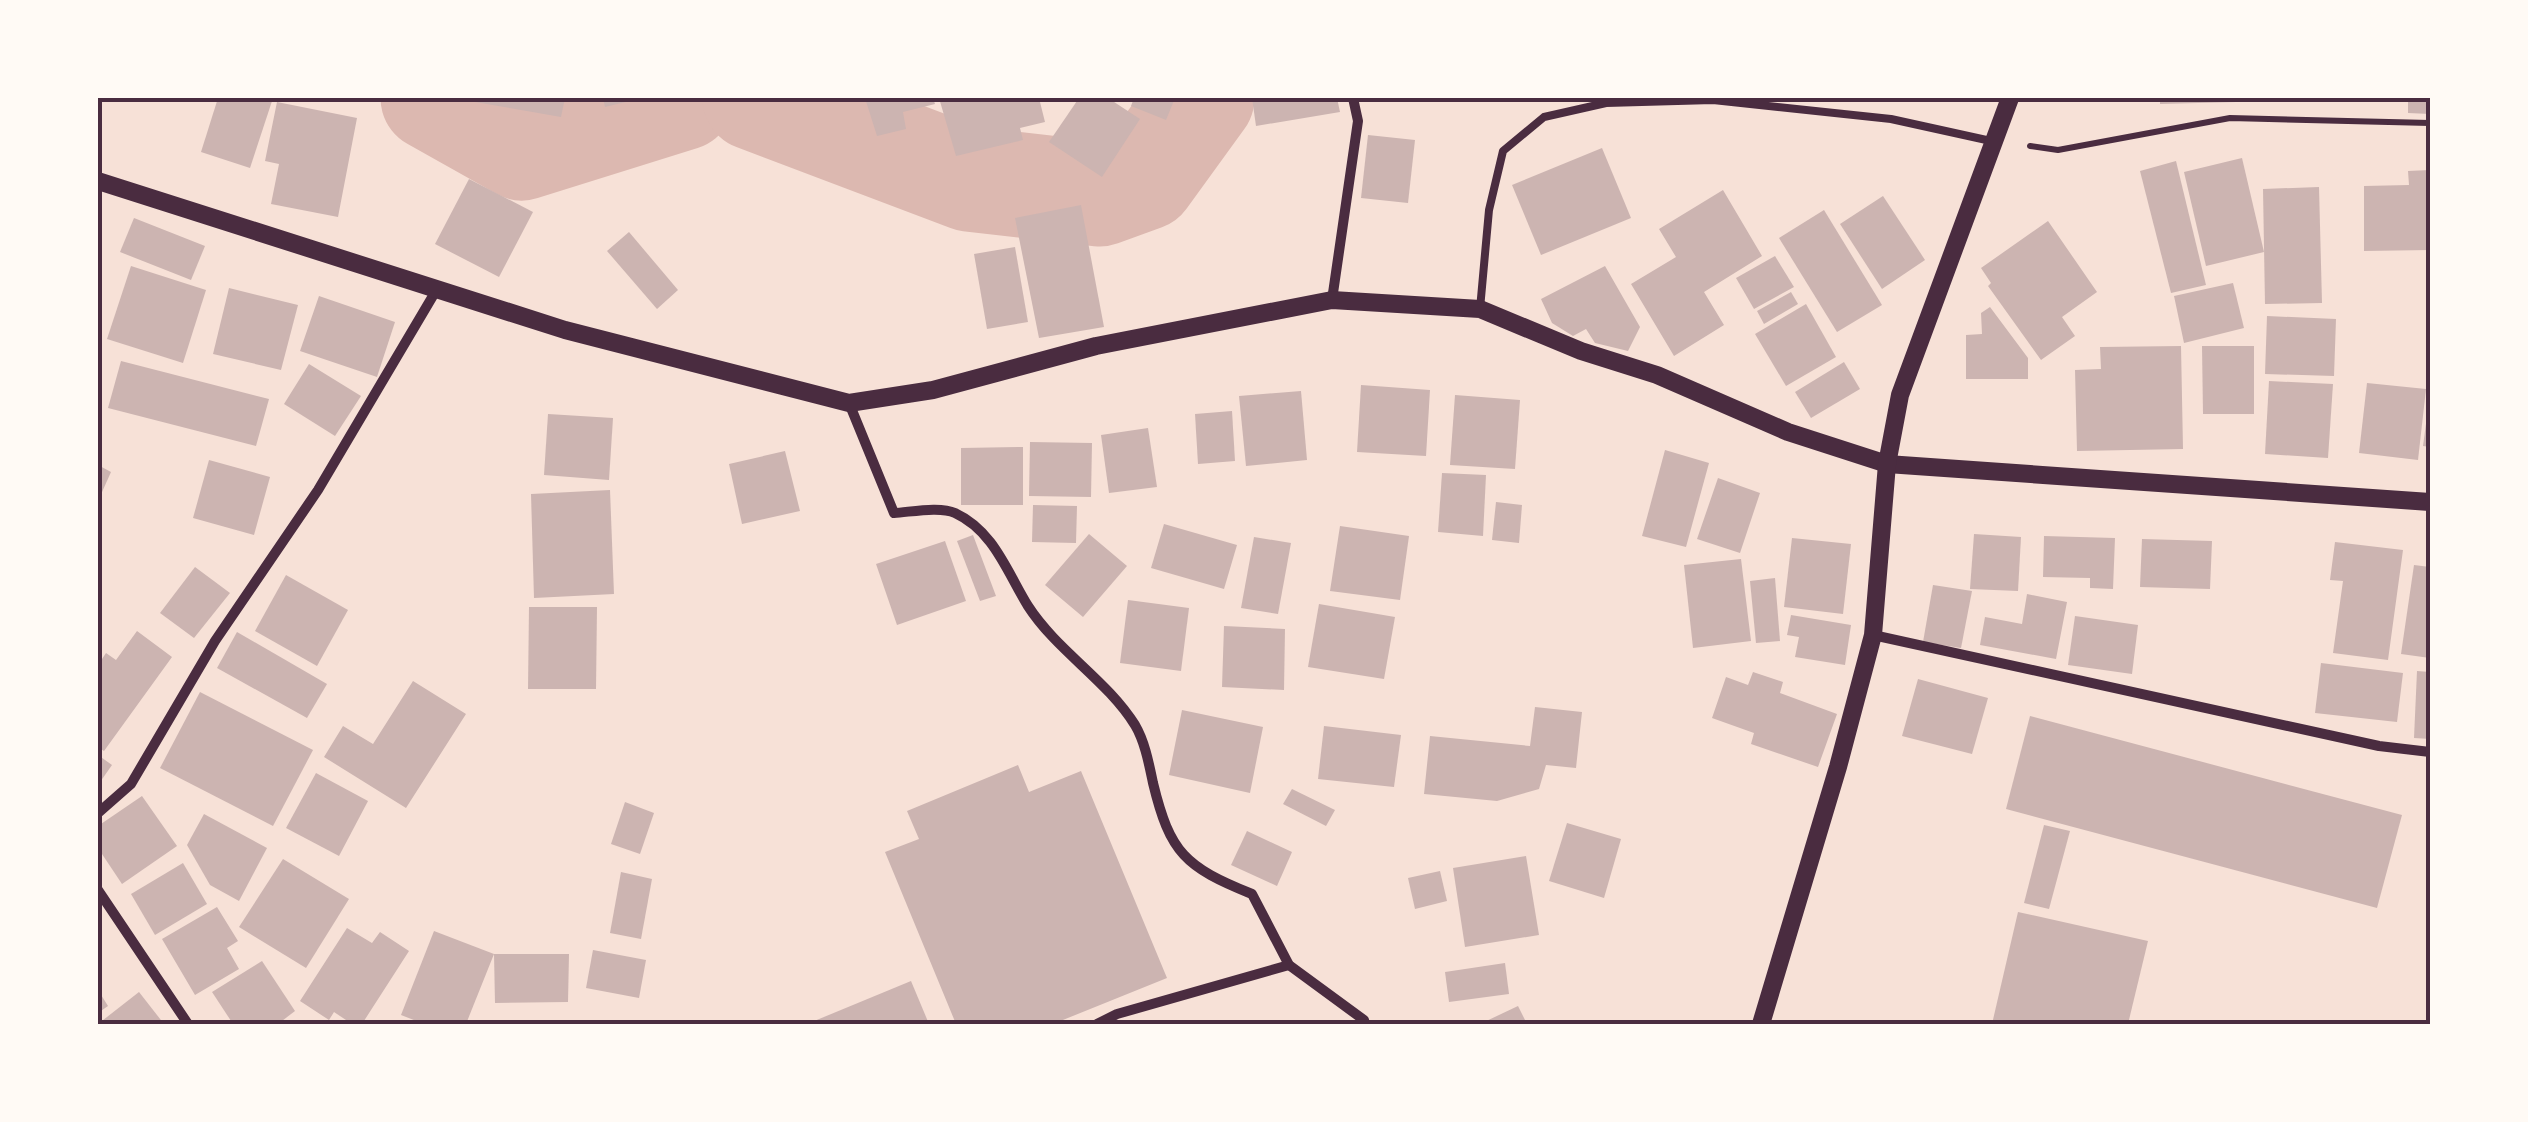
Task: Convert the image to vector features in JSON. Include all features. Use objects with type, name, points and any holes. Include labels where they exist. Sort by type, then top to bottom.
[{"type":"street","points":[[1332,300],[1358,121],[1353,98]]},
{"type":"street","points":[[1760,1024],[1874,635],[1887,464],[1900,395],[2010,98]]},
{"type":"street","points":[[98,181],[565,330],[850,402],[933,390],[1096,346],[1332,300],[1480,309],[1580,351],[1657,375],[1788,432],[1887,464],[2430,502]]},
{"type":"street","points":[[98,813],[132,784],[215,641],[318,490],[437,289]]},
{"type":"street","points":[[850,402],[894,512],[951,510],[978,528],[997,550],[1030,609],[1136,727],[1163,823],[1180,854],[1213,878],[1252,894],[1289,966],[1365,1024]]},
{"type":"street","points":[[1874,635],[2379,746],[2430,752]]},
{"type":"street","points":[[98,890],[188,1024]]},
{"type":"street","points":[[1097,1024],[1117,1014],[1289,966]]},
{"type":"lane","points":[[1480,309],[1488,210],[1502,151],[1544,118],[1606,103],[1740,101],[1891,119],[1994,141]]},
{"type":"path","points":[[1994,141],[2058,150],[2230,118],[2430,123]]},
{"type":"building","points":[[218,98],[273,98],[250,168],[201,152]]},
{"type":"building","points":[[452,98],[565,98],[561,117]]},
{"type":"building","points":[[603,98],[638,98],[638,99],[605,107]]},
{"type":"building","points":[[865,98],[933,98],[935,104],[903,112],[906,129],[877,136]]},
{"type":"building","points":[[939,98],[1039,98],[1045,122],[1020,128],[1023,140],[956,156]]},
{"type":"building","points":[[1079,98],[1108,98],[1140,119],[1102,177],[1049,142]]},
{"type":"building","points":[[1134,98],[1175,98],[1166,120],[1131,106]]},
{"type":"building","points":[[1252,98],[1337,98],[1340,112],[1256,126]]},
{"type":"building","points":[[2160,98],[2274,98],[2274,101],[2160,104]]},
{"type":"building","points":[[2408,98],[2430,98],[2430,114],[2408,113]]},
{"type":"building","points":[[277,102],[357,118],[338,217],[271,204],[279,164],[265,161]]},
{"type":"building","points":[[1368,135],[1415,140],[1408,203],[1361,198]]},
{"type":"building","points":[[1602,148],[1631,218],[1541,255],[1512,185]]},
{"type":"building","points":[[2242,158],[2264,252],[2206,266],[2184,172]]},
{"type":"building","points":[[2176,161],[2206,285],[2171,293],[2140,171]]},
{"type":"building","points":[[2430,170],[2430,250],[2364,251],[2364,186],[2409,185],[2408,171]]},
{"type":"building","points":[[469,179],[533,212],[499,277],[435,244]]},
{"type":"building","points":[[2319,187],[2322,303],[2265,304],[2263,189]]},
{"type":"building","points":[[1723,190],[1762,256],[1704,292],[1724,325],[1674,356],[1631,284],[1676,257],[1659,229]]},
{"type":"building","points":[[1883,196],[1925,260],[1882,289],[1840,224]]},
{"type":"building","points":[[1081,205],[1104,327],[1039,338],[1015,218]]},
{"type":"building","points":[[1824,210],[1882,305],[1837,332],[1779,238]]},
{"type":"building","points":[[134,218],[205,246],[191,280],[120,252]]},
{"type":"building","points":[[2048,221],[2097,292],[2062,317],[2075,336],[2041,360],[1988,286],[1991,283],[1981,268]]},
{"type":"building","points":[[629,232],[678,290],[657,309],[607,251]]},
{"type":"building","points":[[1015,247],[1028,322],[987,329],[974,254]]},
{"type":"building","points":[[1775,256],[1794,287],[1754,309],[1736,278]]},
{"type":"building","points":[[131,266],[206,290],[183,363],[107,339]]},
{"type":"building","points":[[1605,266],[1640,327],[1628,351],[1595,343],[1586,329],[1573,336],[1552,323],[1541,299]]},
{"type":"building","points":[[2233,283],[2244,328],[2184,343],[2174,296]]},
{"type":"building","points":[[229,288],[298,305],[281,370],[213,354]]},
{"type":"building","points":[[1791,292],[1798,304],[1764,324],[1757,311]]},
{"type":"building","points":[[319,296],[395,322],[377,377],[300,351]]},
{"type":"building","points":[[1806,304],[1836,357],[1786,386],[1755,334]]},
{"type":"building","points":[[1990,307],[2028,358],[2028,379],[1966,379],[1966,335],[1982,334],[1981,313]]},
{"type":"building","points":[[2267,316],[2336,319],[2334,376],[2265,374]]},
{"type":"building","points":[[2181,346],[2183,449],[2077,451],[2075,370],[2101,369],[2100,347]]},
{"type":"building","points":[[2202,346],[2254,346],[2254,414],[2203,414]]},
{"type":"building","points":[[121,361],[269,399],[256,446],[108,408]]},
{"type":"building","points":[[1844,362],[1860,389],[1811,418],[1795,392]]},
{"type":"building","points":[[309,364],[361,396],[335,436],[284,404]]},
{"type":"building","points":[[2269,381],[2333,384],[2328,458],[2265,454]]},
{"type":"building","points":[[2367,383],[2426,389],[2418,460],[2359,453]]},
{"type":"building","points":[[1361,385],[1430,390],[1426,456],[1357,452]]},
{"type":"building","points":[[1301,391],[1307,460],[1246,466],[1239,396]]},
{"type":"building","points":[[1455,395],[1520,400],[1515,469],[1450,465]]},
{"type":"building","points":[[2430,409],[2430,447],[2423,446]]},
{"type":"building","points":[[1232,411],[1235,461],[1198,464],[1195,414]]},
{"type":"building","points":[[548,414],[613,418],[609,480],[544,475]]},
{"type":"building","points":[[1148,428],[1157,487],[1109,493],[1101,435]]},
{"type":"building","points":[[1030,442],[1092,443],[1091,497],[1029,496]]},
{"type":"building","points":[[1023,447],[1023,505],[961,505],[961,448]]},
{"type":"building","points":[[1665,450],[1709,463],[1686,547],[1642,536]]},
{"type":"building","points":[[785,451],[800,511],[742,524],[729,464]]},
{"type":"building","points":[[209,460],[270,477],[254,535],[193,518]]},
{"type":"building","points":[[98,465],[111,472],[98,501]]},
{"type":"building","points":[[1442,473],[1486,475],[1483,536],[1438,532]]},
{"type":"building","points":[[1718,478],[1760,493],[1740,553],[1697,539]]},
{"type":"building","points":[[610,490],[614,594],[534,598],[531,494]]},
{"type":"building","points":[[1496,502],[1522,505],[1519,543],[1492,540]]},
{"type":"building","points":[[1033,505],[1077,506],[1076,543],[1032,542]]},
{"type":"building","points":[[1164,524],[1237,545],[1224,589],[1151,568]]},
{"type":"building","points":[[1340,526],[1409,536],[1400,600],[1330,591]]},
{"type":"building","points":[[1089,534],[1127,566],[1083,617],[1045,585]]},
{"type":"building","points":[[1974,534],[2021,537],[2018,591],[1970,589]]},
{"type":"building","points":[[973,535],[996,596],[980,601],[957,541]]},
{"type":"building","points":[[2044,536],[2115,538],[2113,589],[2090,588],[2090,578],[2043,577]]},
{"type":"building","points":[[1254,537],[1291,543],[1278,614],[1241,608]]},
{"type":"building","points":[[1792,538],[1851,544],[1843,614],[1784,607]]},
{"type":"building","points":[[2142,539],[2212,541],[2210,589],[2140,587]]},
{"type":"building","points":[[945,541],[966,601],[897,625],[876,564]]},
{"type":"building","points":[[2335,542],[2403,550],[2388,660],[2333,653],[2343,581],[2330,580]]},
{"type":"building","points":[[1741,559],[1751,641],[1693,648],[1684,565]]},
{"type":"building","points":[[2414,565],[2430,567],[2430,658],[2401,654]]},
{"type":"building","points":[[195,567],[230,593],[194,638],[160,613]]},
{"type":"building","points":[[286,575],[348,610],[317,666],[255,631]]},
{"type":"building","points":[[1775,578],[1780,641],[1756,643],[1750,581]]},
{"type":"building","points":[[1933,585],[1972,591],[1961,648],[1923,642]]},
{"type":"building","points":[[2027,594],[2067,602],[2056,659],[1980,645],[1985,617],[2022,624]]},
{"type":"building","points":[[1128,600],[1189,608],[1181,671],[1120,663]]},
{"type":"building","points":[[1319,604],[1395,617],[1384,679],[1308,667]]},
{"type":"building","points":[[529,607],[597,607],[596,689],[528,689]]},
{"type":"building","points":[[1791,615],[1851,625],[1845,665],[1795,657],[1799,637],[1787,635]]},
{"type":"building","points":[[2075,616],[2138,625],[2132,674],[2068,665]]},
{"type":"building","points":[[1224,626],[1285,629],[1284,690],[1222,687]]},
{"type":"building","points":[[137,631],[172,657],[104,751],[98,747],[98,665],[106,653],[116,660]]},
{"type":"building","points":[[237,632],[327,684],[307,718],[217,668]]},
{"type":"building","points":[[2321,663],[2403,673],[2397,722],[2315,713]]},
{"type":"building","points":[[2417,671],[2430,672],[2430,739],[2414,738]]},
{"type":"building","points":[[1753,672],[1783,682],[1780,693],[1837,714],[1818,767],[1751,744],[1754,733],[1712,718],[1726,677],[1748,685]]},
{"type":"building","points":[[1918,679],[1988,698],[1972,754],[1902,736]]},
{"type":"building","points":[[413,681],[466,714],[406,808],[324,757],[343,726],[373,744]]},
{"type":"building","points":[[200,692],[313,750],[273,826],[160,768]]},
{"type":"building","points":[[1535,707],[1582,712],[1576,768],[1546,765],[1539,789],[1497,801],[1424,794],[1430,736],[1530,746]]},
{"type":"building","points":[[1182,710],[1263,727],[1250,793],[1169,775]]},
{"type":"building","points":[[2030,716],[2402,815],[2377,908],[2006,809]]},
{"type":"building","points":[[1324,726],[1401,735],[1394,787],[1318,779]]},
{"type":"building","points":[[98,755],[112,765],[98,785]]},
{"type":"building","points":[[1018,765],[1029,792],[1081,771],[1167,978],[1053,1024],[956,1024],[885,852],[919,839],[907,811]]},
{"type":"building","points":[[316,773],[368,801],[339,856],[286,828]]},
{"type":"building","points":[[1292,789],[1335,810],[1326,826],[1283,804]]},
{"type":"building","points":[[142,796],[177,846],[122,884],[98,848],[98,826]]},
{"type":"building","points":[[625,802],[654,813],[640,854],[611,844]]},
{"type":"building","points":[[204,814],[267,848],[239,901],[210,885],[187,845]]},
{"type":"building","points":[[1567,823],[1621,839],[1604,898],[1549,881]]},
{"type":"building","points":[[2044,825],[2070,831],[2049,909],[2024,903]]},
{"type":"building","points":[[1247,831],[1292,852],[1277,886],[1231,865]]},
{"type":"building","points":[[1526,856],[1539,935],[1465,947],[1453,868]]},
{"type":"building","points":[[283,859],[349,899],[306,968],[239,927]]},
{"type":"building","points":[[183,863],[207,904],[155,935],[131,894]]},
{"type":"building","points":[[1440,871],[1447,901],[1415,909],[1408,878]]},
{"type":"building","points":[[621,872],[652,879],[641,939],[610,933]]},
{"type":"building","points":[[217,907],[238,941],[227,948],[239,969],[195,995],[162,939]]},
{"type":"building","points":[[2018,912],[2148,941],[2128,1024],[1992,1024]]},
{"type":"building","points":[[347,928],[372,943],[380,932],[409,951],[362,1024],[352,1024],[334,1012],[329,1020],[300,1001]]},
{"type":"building","points":[[434,931],[494,954],[466,1024],[424,1024],[401,1015]]},
{"type":"building","points":[[593,950],[646,960],[639,998],[586,988]]},
{"type":"building","points":[[494,954],[569,954],[568,1002],[495,1003]]},
{"type":"building","points":[[262,961],[295,1011],[278,1024],[233,1024],[212,992]]},
{"type":"building","points":[[1505,963],[1509,994],[1449,1002],[1445,972]]},
{"type":"building","points":[[911,981],[929,1024],[807,1024]]},
{"type":"building","points":[[98,990],[108,1006],[98,1013]]},
{"type":"building","points":[[139,992],[164,1024],[98,1024]]},
{"type":"building","points":[[1518,1006],[1527,1024],[1480,1024]]},
{"type":"waterway","points":[[433,98],[522,148],[682,98]]},
{"type":"waterway","points":[[755,98],[969,179],[1100,194],[1144,178],[1202,98]]}]
